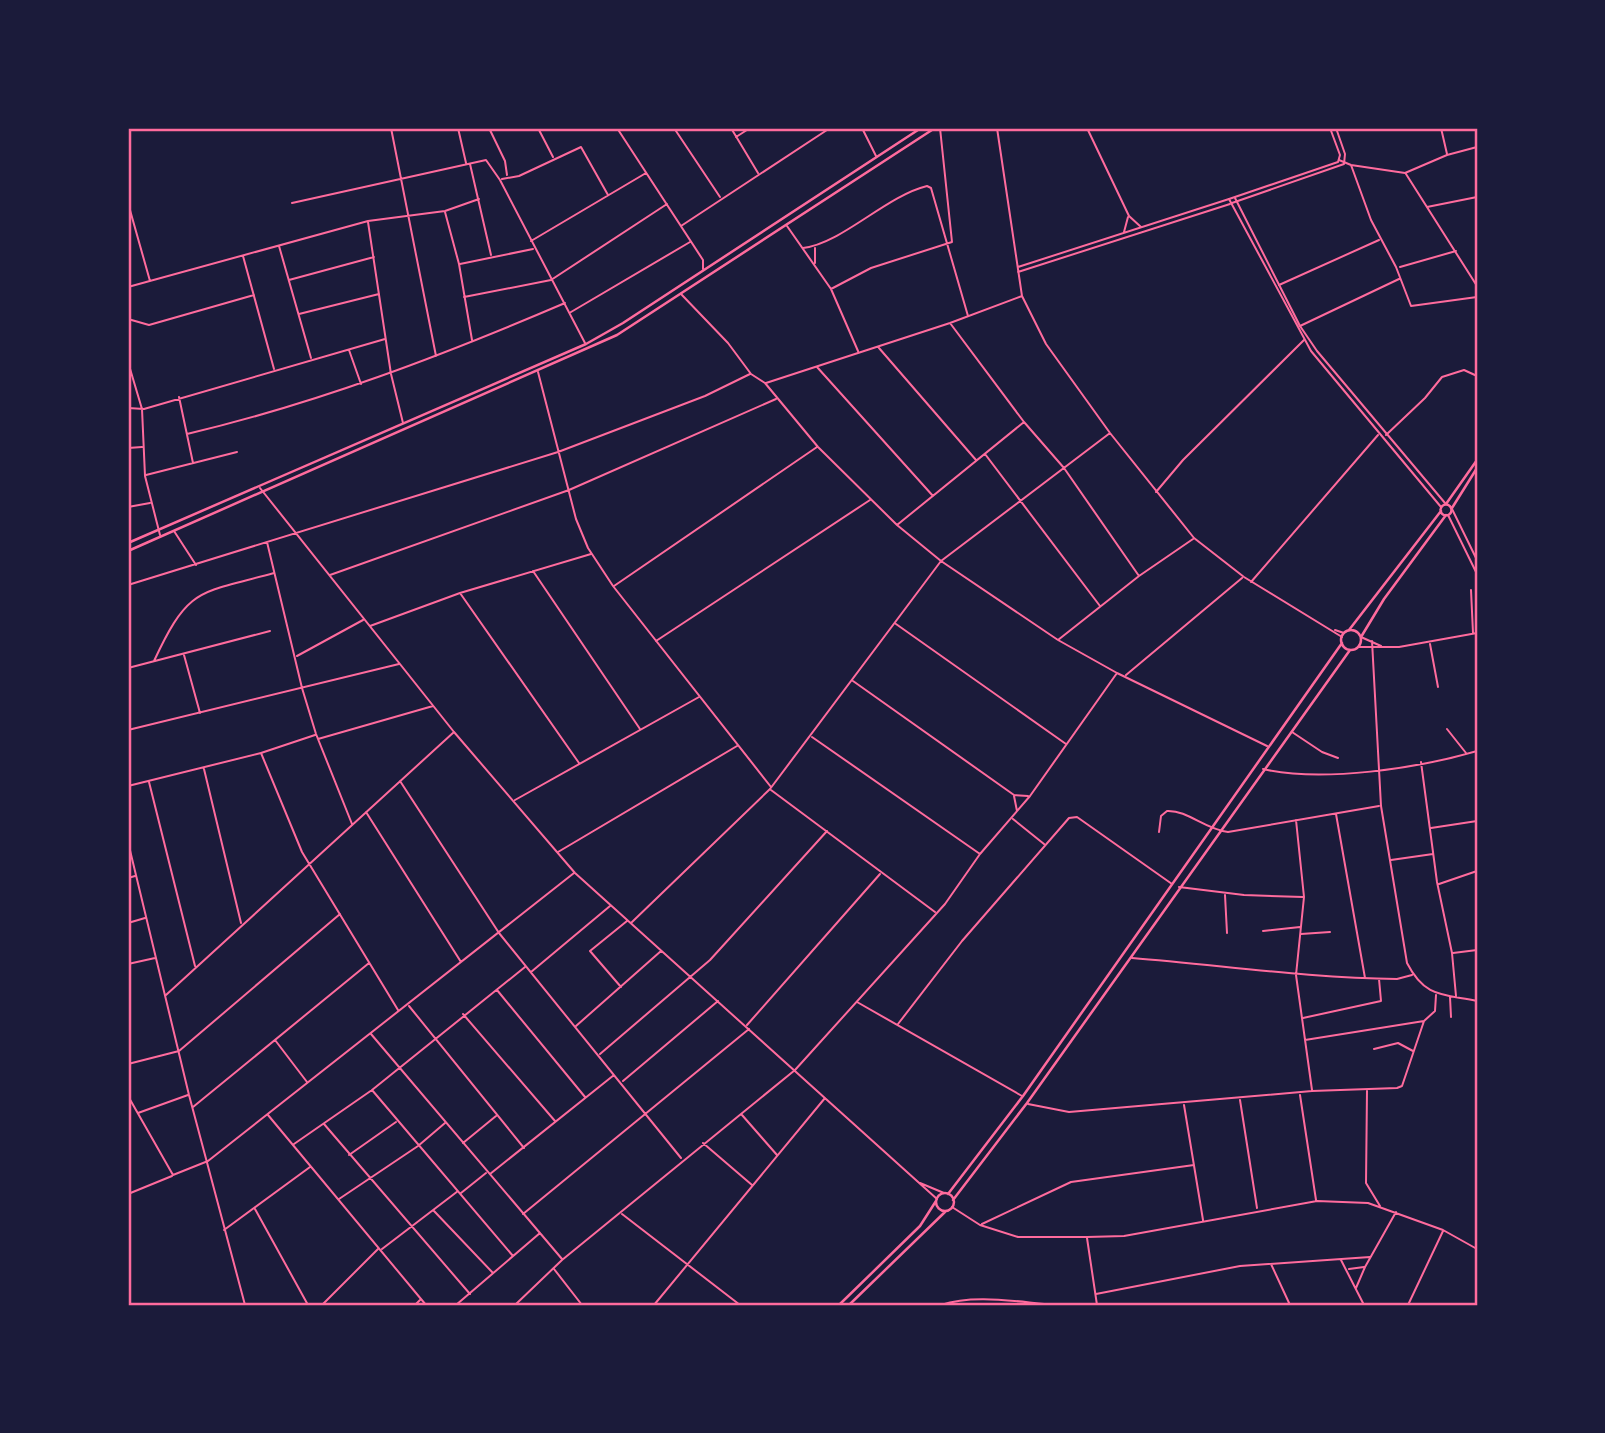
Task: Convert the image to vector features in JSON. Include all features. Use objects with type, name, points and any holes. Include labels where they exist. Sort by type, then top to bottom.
[{"type":"main road","points":[[128,543],[586,344],[714,264],[921,128]]},
{"type":"main road","points":[[128,551],[617,335],[938,128]]},
{"type":"main road","points":[[758,235],[762,240]]},
{"type":"main road","points":[[543,363],[547,368]]},
{"type":"main road","points":[[839,1305],[920,1226],[936,1200],[946,1194],[1023,1096],[1342,643],[1343,635],[1477,460]]},
{"type":"main road","points":[[849,1305],[952,1207],[953,1200],[1027,1103],[1263,769],[1350,650],[1358,647],[1361,637],[1384,599],[1452,508],[1477,468]]},
{"type":"main road","points":[[1443,507],[1452,508]]},
{"type":"main road","points":[[1443,507],[1447,515]]},
{"type":"main road","points":[[1349,630],[1356,631],[1361,637]]},
{"type":"main road","points":[[1342,643],[1350,650]]},
{"type":"main road","points":[[946,1194],[953,1200]]},
{"type":"main road","points":[[936,1200],[938,1208],[946,1211]]},
{"type":"street","points":[[391,128],[437,357]]},
{"type":"street","points":[[458,128],[479,199],[491,255]]},
{"type":"street","points":[[489,128],[505,161],[507,176]]},
{"type":"street","points":[[538,128],[553,158]]},
{"type":"street","points":[[617,128],[703,260],[703,271]]},
{"type":"street","points":[[674,128],[720,198]]},
{"type":"street","points":[[730,128],[758,174]]},
{"type":"street","points":[[736,136],[750,128]]},
{"type":"street","points":[[681,226],[830,128]]},
{"type":"street","points":[[862,128],[876,157]]},
{"type":"street","points":[[831,289],[871,268],[948,245],[953,240],[938,128]]},
{"type":"street","points":[[997,128],[1022,296],[1046,344],[1110,433],[1194,538],[1251,582],[1343,635]]},
{"type":"street","points":[[1087,128],[1129,216],[1142,227]]},
{"type":"street","points":[[1331,128],[1339,160]]},
{"type":"street","points":[[1336,128],[1345,163]]},
{"type":"street","points":[[1441,128],[1447,155]]},
{"type":"street","points":[[500,180],[507,176],[519,176],[581,146],[608,195]]},
{"type":"street","points":[[1017,267],[1229,199],[1339,160],[1351,165],[1405,173],[1447,155],[1477,147]]},
{"type":"street","points":[[467,154],[476,161]]},
{"type":"street","points":[[292,203],[486,160],[500,180],[586,344]]},
{"type":"street","points":[[1017,272],[1231,204],[1336,169],[1345,163]]},
{"type":"street","points":[[1351,165],[1380,240],[1412,306],[1477,297]]},
{"type":"street","points":[[531,240],[647,172]]},
{"type":"street","points":[[1405,173],[1477,286]]},
{"type":"street","points":[[803,248],[815,247],[870,214],[927,186],[948,245],[968,316]]},
{"type":"street","points":[[1235,197],[1300,326],[1443,507]]},
{"type":"street","points":[[1426,207],[1477,197]]},
{"type":"street","points":[[128,287],[368,221],[445,211],[479,199]]},
{"type":"street","points":[[1229,199],[1304,340],[1378,435],[1443,507]]},
{"type":"street","points":[[128,203],[150,282]]},
{"type":"street","points":[[464,298],[551,281],[667,204]]},
{"type":"street","points":[[445,211],[459,264],[472,341]]},
{"type":"street","points":[[1123,233],[1129,216]]},
{"type":"street","points":[[368,221],[391,374],[403,424]]},
{"type":"street","points":[[786,225],[831,289],[859,352]]},
{"type":"street","points":[[1279,285],[1380,240]]},
{"type":"street","points":[[570,312],[691,241]]},
{"type":"street","points":[[279,244],[311,359]]},
{"type":"street","points":[[815,247],[815,264]]},
{"type":"street","points":[[459,264],[491,255],[534,249]]},
{"type":"street","points":[[1400,267],[1457,251]]},
{"type":"street","points":[[242,255],[274,370]]},
{"type":"street","points":[[289,280],[375,257]]},
{"type":"street","points":[[703,260],[714,264]]},
{"type":"street","points":[[1300,326],[1400,278]]},
{"type":"street","points":[[680,293],[728,343],[751,374],[765,383],[818,447],[897,525],[941,561],[1058,640],[1117,673],[1268,746]]},
{"type":"street","points":[[299,315],[380,294]]},
{"type":"street","points":[[128,318],[149,325],[254,295]]},
{"type":"street","points":[[765,383],[950,323],[1022,296]]},
{"type":"street","points":[[187,434],[267,415],[361,385],[437,357],[566,303]]},
{"type":"street","points":[[950,323],[1024,422],[1064,468],[1139,576]]},
{"type":"street","points":[[128,408],[142,409],[385,339]]},
{"type":"street","points":[[1156,492],[1183,460],[1304,340]]},
{"type":"street","points":[[878,346],[976,461]]},
{"type":"street","points":[[349,349],[361,385]]},
{"type":"street","points":[[128,362],[142,409],[145,476],[156,530],[161,536]]},
{"type":"street","points":[[817,367],[933,496]]},
{"type":"street","points":[[1386,435],[1425,398],[1442,377],[1464,370],[1477,376]]},
{"type":"street","points":[[538,372],[576,519],[592,554],[613,586],[771,789],[936,913]]},
{"type":"street","points":[[128,585],[558,452],[705,396],[751,374]]},
{"type":"street","points":[[178,397],[193,464]]},
{"type":"street","points":[[330,575],[569,490],[776,398]]},
{"type":"street","points":[[897,525],[1024,422]]},
{"type":"street","points":[[621,987],[590,952],[629,922],[771,789],[941,561],[1110,433]]},
{"type":"street","points":[[1251,582],[1378,435]]},
{"type":"street","points":[[128,448],[143,447]]},
{"type":"street","points":[[613,586],[818,447]]},
{"type":"street","points":[[145,476],[237,452]]},
{"type":"street","points":[[985,454],[1022,499],[1100,606]]},
{"type":"street","points":[[259,485],[454,732],[575,873],[719,1000],[936,1200]]},
{"type":"street","points":[[656,641],[871,499]]},
{"type":"street","points":[[128,507],[150,503]]},
{"type":"street","points":[[1452,508],[1477,560]]},
{"type":"street","points":[[1447,515],[1477,574]]},
{"type":"street","points":[[174,530],[196,565]]},
{"type":"street","points":[[1058,640],[1139,576],[1194,538]]},
{"type":"street","points":[[267,541],[302,688],[316,734],[352,824]]},
{"type":"street","points":[[369,626],[460,593],[592,554]]},
{"type":"street","points":[[533,571],[640,730]]},
{"type":"street","points":[[154,662],[172,622],[195,597],[275,573]]},
{"type":"street","points":[[1125,676],[1244,577]]},
{"type":"street","points":[[1471,590],[1473,634]]},
{"type":"street","points":[[460,593],[579,764]]},
{"type":"street","points":[[295,657],[363,620]]},
{"type":"street","points":[[895,624],[1067,744]]},
{"type":"street","points":[[128,668],[270,631]]},
{"type":"street","points":[[1358,647],[1430,643],[1477,633]]},
{"type":"street","points":[[1361,637],[1382,646]]},
{"type":"street","points":[[1372,641],[1381,806],[1407,963],[1413,975],[1429,991],[1477,1001]]},
{"type":"street","points":[[1430,643],[1438,687]]},
{"type":"street","points":[[184,654],[200,713]]},
{"type":"street","points":[[128,730],[400,664]]},
{"type":"street","points":[[515,1305],[562,1260],[794,1070],[936,913],[980,854],[1030,796],[1117,673]]},
{"type":"street","points":[[852,681],[1014,795],[1030,796]]},
{"type":"street","points":[[515,800],[699,696]]},
{"type":"street","points":[[318,739],[435,706]]},
{"type":"street","points":[[1447,729],[1466,754]]},
{"type":"street","points":[[1291,731],[1322,752],[1338,758]]},
{"type":"street","points":[[166,995],[454,732]]},
{"type":"street","points":[[128,786],[261,753],[316,734]]},
{"type":"street","points":[[811,736],[980,854]]},
{"type":"street","points":[[558,852],[738,746]]},
{"type":"street","points":[[1263,769],[1280,773],[1378,770],[1477,751]]},
{"type":"street","points":[[261,753],[297,841],[400,1012]]},
{"type":"street","points":[[1420,762],[1452,953],[1456,997]]},
{"type":"street","points":[[204,767],[242,924]]},
{"type":"street","points":[[149,780],[195,968]]},
{"type":"street","points":[[400,780],[499,933],[682,1160]]},
{"type":"street","points":[[1014,795],[1017,812]]},
{"type":"street","points":[[1159,832],[1161,816],[1167,811],[1176,811],[1211,829],[1228,832],[1381,806]]},
{"type":"street","points":[[366,811],[461,962]]},
{"type":"street","points":[[1336,813],[1365,979]]},
{"type":"street","points":[[898,1024],[962,941],[1069,818],[1077,817],[1172,884]]},
{"type":"street","points":[[1012,819],[1045,845]]},
{"type":"street","points":[[1296,820],[1304,897],[1296,975],[1312,1091]]},
{"type":"street","points":[[1430,828],[1477,821]]},
{"type":"street","points":[[599,1055],[692,977],[827,831]]},
{"type":"street","points":[[128,842],[189,1095],[245,1305]]},
{"type":"street","points":[[1391,860],[1434,854]]},
{"type":"street","points":[[1439,884],[1477,871]]},
{"type":"street","points":[[128,1189],[129,1193],[208,1161],[575,873]]},
{"type":"street","points":[[746,1026],[881,873]]},
{"type":"street","points":[[128,878],[136,876]]},
{"type":"street","points":[[1179,887],[1225,894],[1304,897]]},
{"type":"street","points":[[1225,894],[1227,933]]},
{"type":"street","points":[[531,973],[611,906]]},
{"type":"street","points":[[128,1056],[129,1064],[179,1051],[341,914]]},
{"type":"street","points":[[128,923],[146,918]]},
{"type":"street","points":[[1263,931],[1301,927]]},
{"type":"street","points":[[1300,934],[1330,932]]},
{"type":"street","points":[[1452,953],[1477,950]]},
{"type":"street","points":[[575,1027],[662,951]]},
{"type":"street","points":[[128,964],[156,958]]},
{"type":"street","points":[[1130,958],[1245,967],[1296,975],[1379,979],[1413,975]]},
{"type":"street","points":[[193,1107],[370,962]]},
{"type":"street","points":[[294,1144],[372,1090],[525,966]]},
{"type":"street","points":[[1302,1018],[1381,1001],[1379,979]]},
{"type":"street","points":[[496,989],[585,1098]]},
{"type":"street","points":[[1027,1103],[1069,1112],[1402,1086],[1424,1021],[1435,1011],[1437,994]]},
{"type":"street","points":[[1450,996],[1451,1017]]},
{"type":"street","points":[[621,1082],[719,1000]]},
{"type":"street","points":[[857,1002],[1023,1096]]},
{"type":"street","points":[[409,1005],[524,1147]]},
{"type":"street","points":[[463,1014],[555,1122]]},
{"type":"street","points":[[1305,1040],[1424,1021]]},
{"type":"street","points":[[523,1214],[750,1029]]},
{"type":"street","points":[[370,1033],[562,1260]]},
{"type":"street","points":[[275,1040],[308,1083]]},
{"type":"street","points":[[1374,1049],[1398,1044],[1414,1051]]},
{"type":"street","points":[[322,1305],[380,1249],[524,1147],[615,1075]]},
{"type":"street","points":[[1367,1089],[1366,1183],[1380,1206]]},
{"type":"street","points":[[372,1090],[396,1122],[460,1192],[513,1256]]},
{"type":"street","points":[[1299,1093],[1317,1201]]},
{"type":"street","points":[[138,1114],[189,1095]]},
{"type":"street","points":[[128,1096],[173,1175]]},
{"type":"street","points":[[654,1305],[826,1098]]},
{"type":"street","points":[[1239,1099],[1257,1209]]},
{"type":"street","points":[[1184,1104],[1203,1222]]},
{"type":"street","points":[[740,1113],[778,1156]]},
{"type":"street","points":[[268,1114],[426,1305]]},
{"type":"street","points":[[463,1143],[497,1116]]},
{"type":"street","points":[[349,1155],[396,1122]]},
{"type":"street","points":[[324,1123],[471,1294]]},
{"type":"street","points":[[339,1199],[418,1146],[446,1123]]},
{"type":"street","points":[[703,1143],[753,1186]]},
{"type":"street","points":[[980,1224],[1071,1182],[1194,1165]]},
{"type":"street","points":[[225,1230],[311,1167]]},
{"type":"street","points":[[919,1183],[946,1194]]},
{"type":"street","points":[[952,1207],[980,1224],[1018,1237],[1087,1237],[1124,1236],[1257,1209],[1317,1201],[1380,1206],[1443,1230],[1477,1249]]},
{"type":"street","points":[[255,1209],[308,1305]]},
{"type":"street","points":[[434,1210],[494,1274]]},
{"type":"street","points":[[1356,1288],[1396,1211]]},
{"type":"street","points":[[621,1213],[686,1266],[740,1305]]},
{"type":"street","points":[[1408,1305],[1443,1230]]},
{"type":"street","points":[[456,1305],[540,1233]]},
{"type":"street","points":[[1087,1237],[1097,1305]]},
{"type":"street","points":[[1096,1294],[1210,1270],[1370,1257]]},
{"type":"street","points":[[1341,1260],[1348,1269],[1364,1305]]},
{"type":"street","points":[[1271,1263],[1290,1305]]},
{"type":"street","points":[[1348,1269],[1365,1267]]},
{"type":"street","points":[[554,1268],[582,1305]]},
{"type":"street","points":[[415,1305],[421,1299]]},
{"type":"street","points":[[940,1305],[952,1301],[991,1301],[1059,1305]]}]
